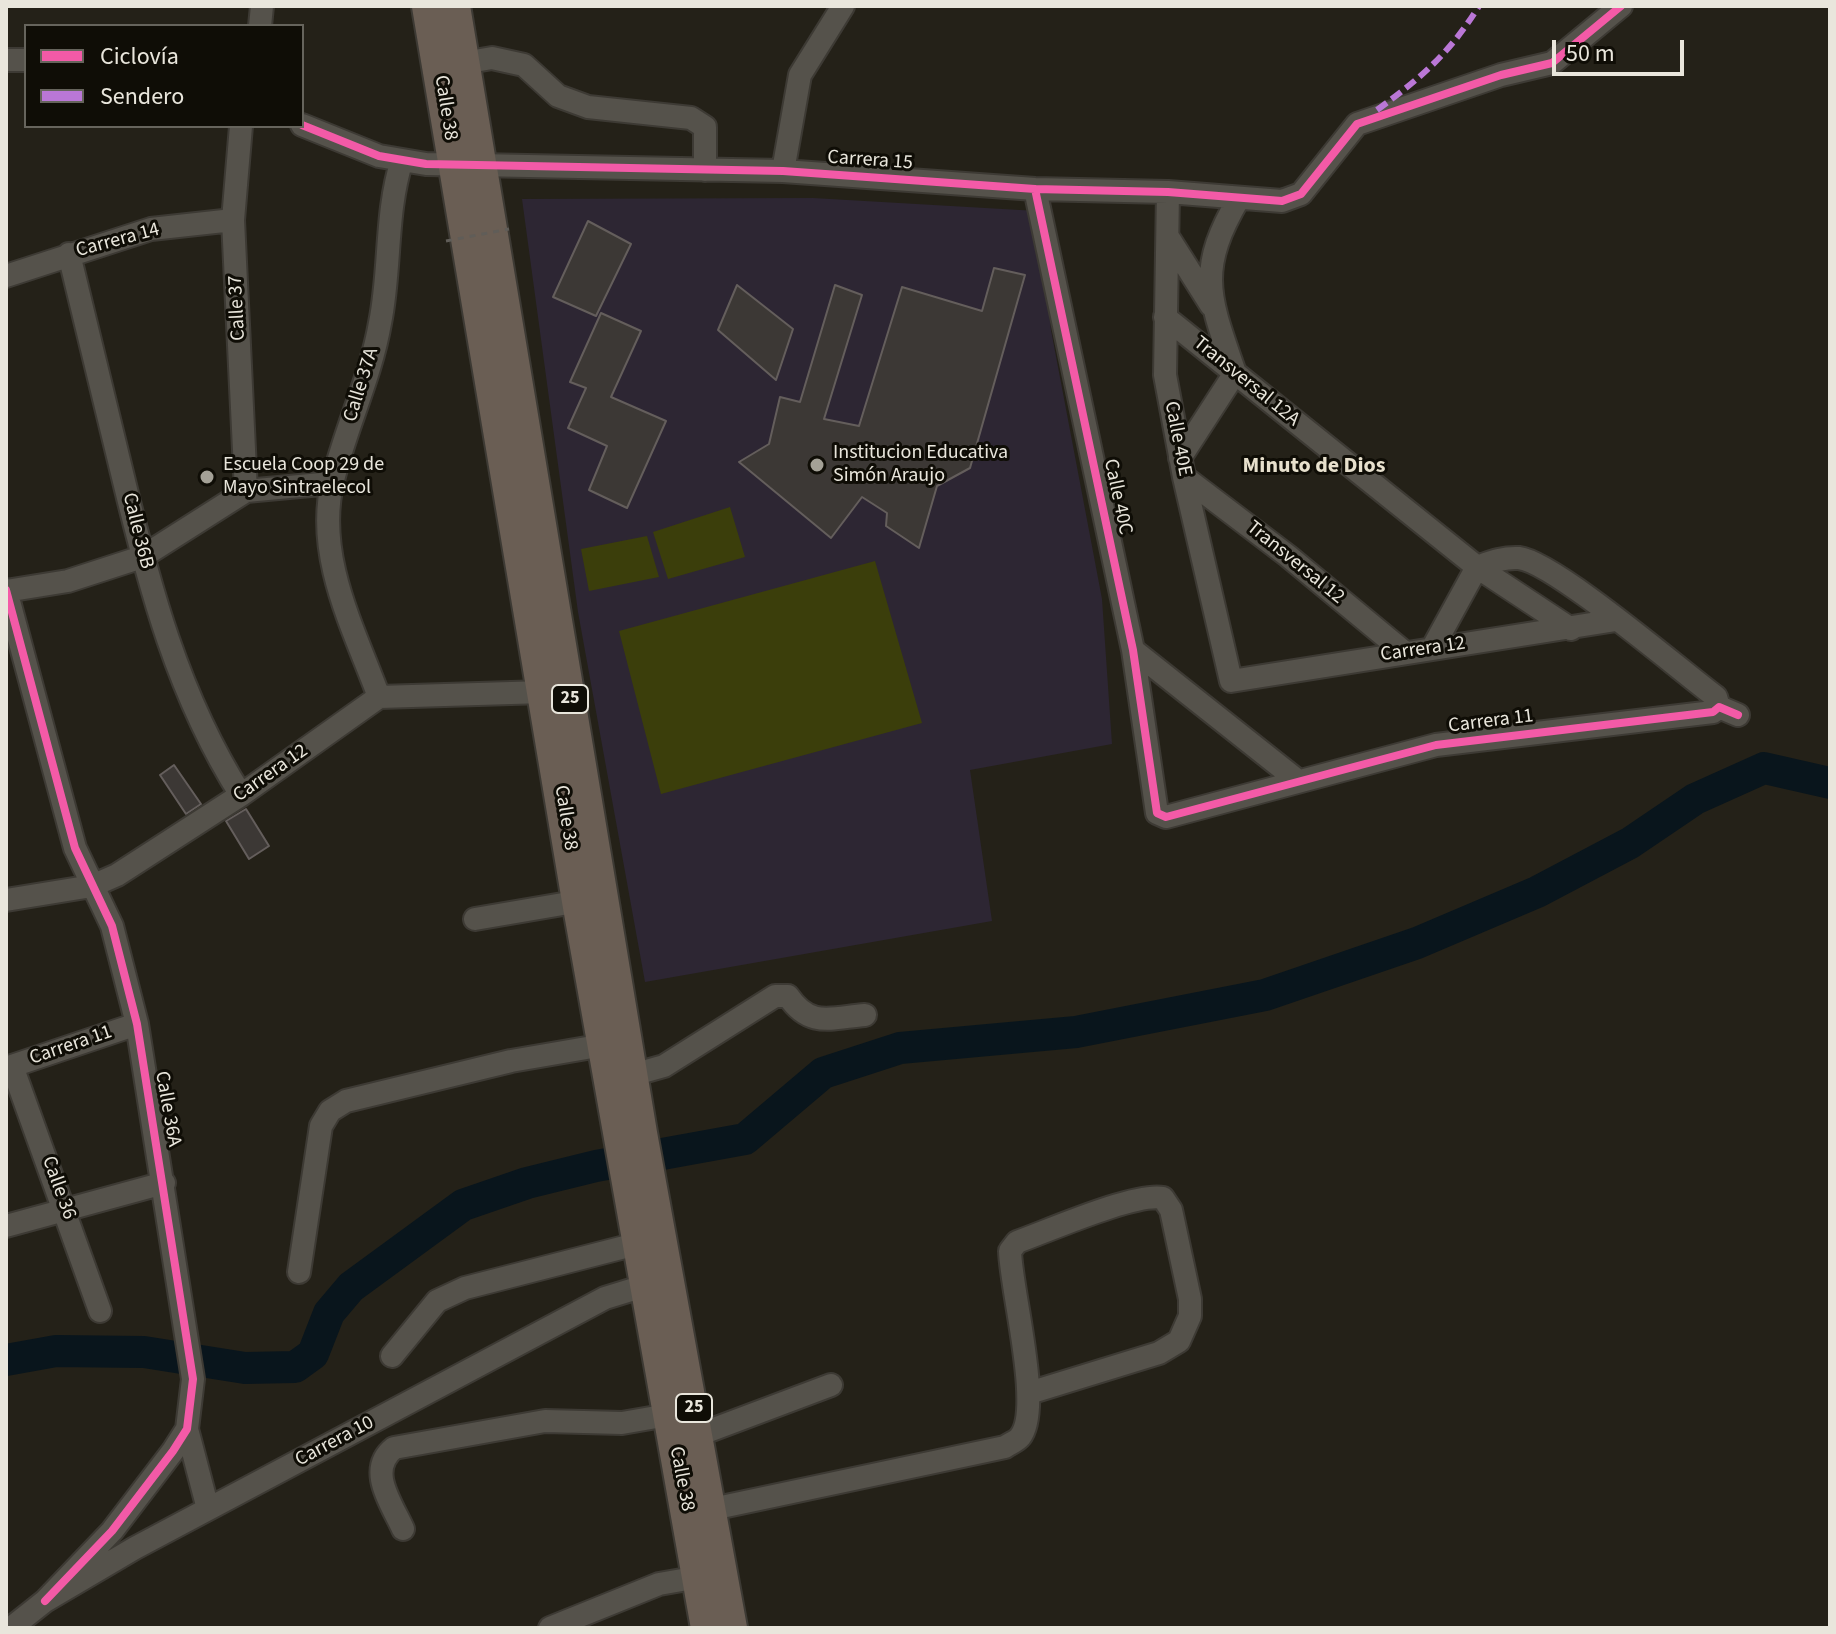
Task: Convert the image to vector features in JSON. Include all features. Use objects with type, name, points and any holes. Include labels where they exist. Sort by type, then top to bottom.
[{"type":"highway","name":"Calle 38","points":[[428,6],[467,167],[591,899],[604,1045],[630,1134],[658,1282],[698,1435],[731,1628]]},
{"type":"highway","name":"Calle 38","points":[[454,6],[463,63],[467,167],[544,692],[632,1075],[630,1134]]},
{"type":"highway","name":"Calle 38","points":[[658,1282],[668,1415],[707,1628]]},
{"type":"street","points":[[783,171],[800,75],[843,6]]},
{"type":"street","name":"Carrera 15","points":[[304,126],[352,147],[402,160],[467,167],[783,171],[1035,189],[1168,192],[1282,201],[1301,194],[1357,124],[1501,75],[1552,63],[1621,6]]},
{"type":"street","points":[[463,63],[492,58],[524,65],[558,96],[588,107],[691,118],[705,127],[705,170]]},
{"type":"street","name":"Calle 37","points":[[241,128],[233,220],[246,491]]},
{"type":"street","name":"Calle 37A","points":[[379,697],[336,582],[329,545],[332,483],[379,328],[387,284],[390,210],[402,160]]},
{"type":"street","name":"Calle 40C","points":[[1035,189],[1133,650],[1157,813]]},
{"type":"street","name":"Calle 40E","points":[[1168,192],[1165,375],[1182,468],[1231,681]]},
{"type":"street","points":[[1212,306],[1211,268],[1218,235],[1239,198]]},
{"type":"street","name":"Carrera 14","points":[[6,276],[151,229],[233,220]]},
{"type":"street","points":[[1168,237],[1212,306],[1235,373],[1182,468]]},
{"type":"street","name":"Calle 36B","points":[[69,254],[142,557],[187,698],[216,757],[241,795]]},
{"type":"street","name":"Transversal 12A","points":[[1165,317],[1477,567],[1571,629]]},
{"type":"street","name":"Transversal 12","points":[[1182,468],[1404,652]]},
{"type":"street","points":[[6,591],[83,577],[142,557],[246,491],[332,483]]},
{"type":"street","points":[[1432,649],[1477,567],[1502,559],[1521,558],[1536,563],[1616,620]]},
{"type":"street","name":"Calle 36A","points":[[6,591],[75,848],[112,926],[137,1024],[193,1379],[187,1429],[112,1531],[45,1601]]},
{"type":"street","name":"Carrera 12","points":[[1231,681],[1616,620]]},
{"type":"street","name":"Carrera 11","points":[[1157,813],[1166,817],[1436,745],[1728,711],[1716,697],[1616,620]]},
{"type":"street","points":[[1133,650],[1297,780]]},
{"type":"street","points":[[379,697],[544,692]]},
{"type":"street","name":"Carrera 12","points":[[6,900],[92,886],[137,863],[241,795],[379,697]]},
{"type":"street","points":[[475,919],[591,899]]},
{"type":"street","points":[[632,1075],[664,1066],[775,996],[788,996],[799,1013],[813,1019],[865,1015]]},
{"type":"street","name":"Carrera 11","points":[[9,1067],[137,1024]]},
{"type":"street","points":[[299,1272],[321,1126],[330,1111],[346,1101],[511,1061],[604,1045]]},
{"type":"street","name":"Calle 36","points":[[9,1067],[66,1208],[100,1311]]},
{"type":"street","points":[[6,1226],[164,1183]]},
{"type":"street","points":[[712,1509],[1005,1447],[1020,1438],[1027,1422],[1029,1393],[1010,1251],[1017,1242],[1107,1210],[1153,1196],[1163,1198],[1171,1210],[1190,1299],[1190,1316],[1179,1341],[1159,1353],[1029,1393]]},
{"type":"street","points":[[392,1356],[437,1301],[465,1288],[649,1241]]},
{"type":"street","name":"Carrera 10","points":[[11,1628],[45,1601],[208,1509],[605,1298],[658,1282]]},
{"type":"street","points":[[698,1435],[831,1385]]},
{"type":"street","points":[[403,1529],[379,1476],[380,1466],[394,1448],[545,1421],[622,1423],[668,1415]]},
{"type":"street","points":[[187,1429],[208,1509]]},
{"type":"street","points":[[550,1628],[659,1584],[699,1577]]},
{"type":"path","points":[[446,241],[509,229]]},
{"type":"shaded area","name":"Institucion Educativa Simón Araujo","points":[[813,198],[1037,211],[1051,330],[1102,599],[1112,744],[970,770],[992,921],[645,982],[578,612],[522,199]]},
{"type":"shaded area","points":[[730,507],[745,557],[668,579],[653,532]]},
{"type":"shaded area","points":[[647,536],[659,577],[589,591],[581,549]]},
{"type":"shaded area","points":[[875,561],[922,723],[661,794],[619,631]]},
{"type":"building","points":[[588,221],[631,244],[596,316],[553,297]]},
{"type":"building","points":[[994,268],[1025,275],[970,468],[937,486],[919,548],[886,526],[887,513],[862,497],[831,538],[739,462],[769,444],[780,397],[800,402],[835,285],[862,295],[824,419],[859,426],[902,287],[982,311]]},
{"type":"building","points":[[737,285],[793,329],[776,380],[718,330]]},
{"type":"building","points":[[601,313],[641,331],[611,397],[666,421],[627,508],[589,490],[607,446],[568,428],[586,388],[570,382]]},
{"type":"building","points":[[174,765],[201,804],[186,814],[160,775]]},
{"type":"building","points":[[246,809],[269,846],[249,859],[226,821]]},
{"type":"waterway","points":[[6,1360],[56,1351],[144,1352],[245,1368],[295,1367],[313,1354],[329,1313],[351,1287],[463,1205],[527,1183],[596,1166],[745,1139],[823,1073],[900,1048],[1076,1032],[1265,995],[1417,943],[1537,892],[1630,843],[1695,799],[1764,768],[1830,783]]},
{"type":"marked path","points":[[1377,110],[1434,64],[1479,6]]},
{"type":"cycle path","points":[[304,126],[379,156],[426,164],[783,171],[1035,189],[1168,192],[1282,201],[1301,194],[1357,124],[1501,75],[1552,63],[1621,6]]},
{"type":"cycle path","points":[[1035,189],[1133,650],[1157,813],[1166,817],[1436,745],[1713,712],[1719,707],[1738,715]]},
{"type":"cycle path","points":[[6,590],[75,848],[112,926],[137,1024],[193,1379],[187,1429],[173,1451],[112,1531],[45,1601]]},
{"type":"place","name":"Institucion Educativa Simón Araujo","points":[[817,465]]},
{"type":"place","name":"Escuela Coop 29 de Mayo Sintraelecol","points":[[207,477]]},
{"type":"district","name":"Minuto de Dios","points":[[1314,467]]}]
